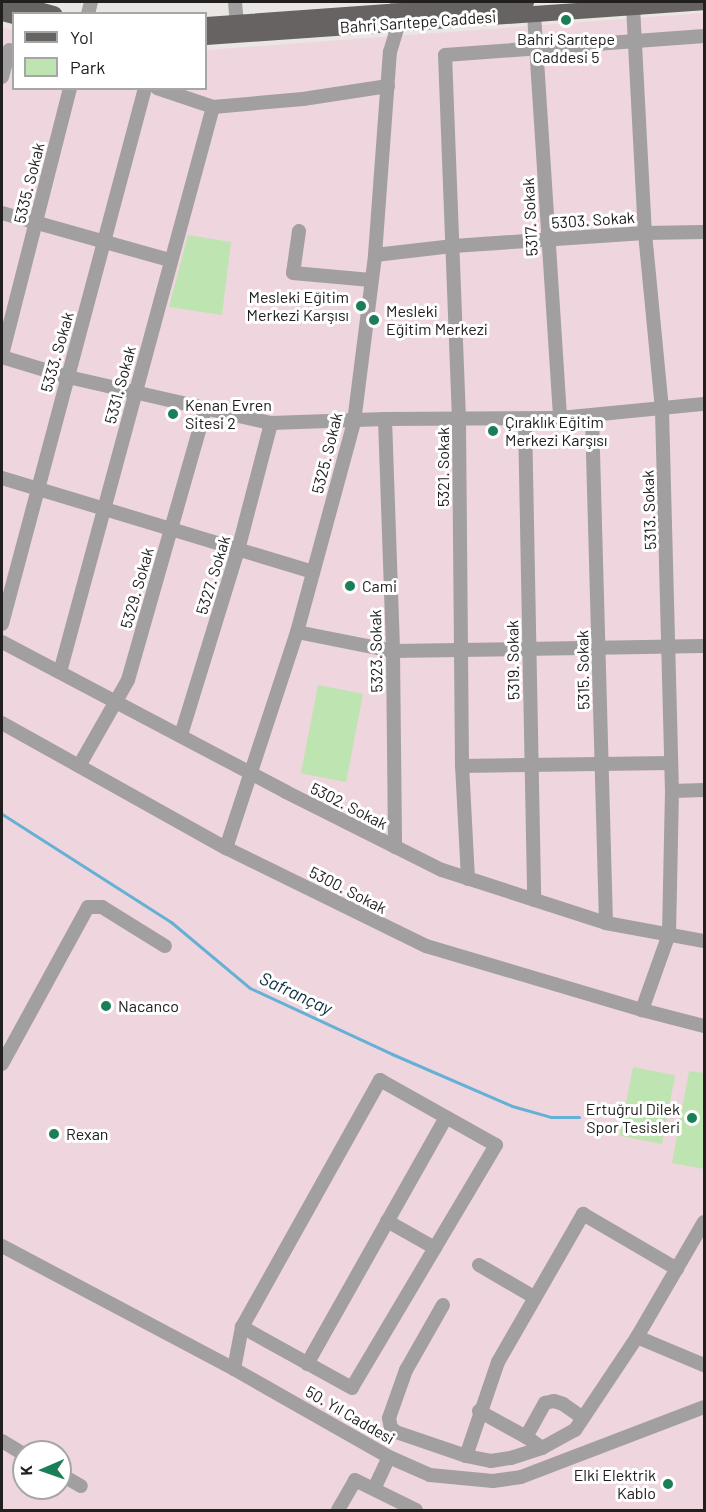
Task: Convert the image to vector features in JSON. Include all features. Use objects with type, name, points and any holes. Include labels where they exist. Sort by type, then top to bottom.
[{"type":"main road","points":[[10,2],[47,12]]},
{"type":"main road","name":"Bahri Sarıtepe Caddesi","points":[[207,25],[391,12],[703,2]]},
{"type":"main road","name":"Bahri Sarıtepe Caddesi","points":[[207,37],[391,12]]},
{"type":"street","points":[[235,2],[237,23]]},
{"type":"street","name":"5313. Sokak","points":[[633,6],[645,233],[662,410],[672,763],[669,934],[642,1010]]},
{"type":"street","name":"5317. Sokak","points":[[530,8],[537,48],[560,418]]},
{"type":"street","name":"5325. Sokak","points":[[226,848],[297,632],[354,422],[370,280],[375,255],[388,86],[391,12]]},
{"type":"street","points":[[537,48],[705,36]]},
{"type":"street","name":"5321. Sokak","points":[[468,879],[462,766],[459,418],[445,55],[537,48]]},
{"type":"street","points":[[2,77],[8,49]]},
{"type":"street","points":[[163,90],[213,107],[303,99],[388,86]]},
{"type":"street","name":"5335. Sokak","points":[[2,356],[69,90]]},
{"type":"street","name":"5333. Sokak","points":[[2,624],[144,90]]},
{"type":"street","name":"5331. Sokak","points":[[60,672],[169,260],[213,107]]},
{"type":"street","points":[[2,213],[169,260]]},
{"type":"street","points":[[299,231],[293,273],[370,280]]},
{"type":"street","name":"5303. Sokak","points":[[375,255],[453,246],[645,233],[705,232]]},
{"type":"street","points":[[2,356],[68,377],[205,410],[271,423],[354,422],[385,419],[560,418],[662,410],[705,404]]},
{"type":"street","name":"5329. Sokak","points":[[79,766],[113,702],[128,680],[205,410]]},
{"type":"street","name":"5315. Sokak","points":[[592,416],[606,923]]},
{"type":"street","name":"5323. Sokak","points":[[385,419],[393,651],[395,847]]},
{"type":"street","name":"5319. Sokak","points":[[525,419],[534,900]]},
{"type":"street","name":"5327. Sokak","points":[[181,735],[238,550],[271,423]]},
{"type":"street","points":[[2,478],[313,572]]},
{"type":"street","points":[[297,632],[393,651],[705,646]]},
{"type":"street","name":"5302. Sokak","points":[[2,642],[113,702],[442,870],[606,923],[705,941]]},
{"type":"street","name":"5300. Sokak","points":[[2,723],[226,848],[426,946],[642,1010],[705,1026]]},
{"type":"street","points":[[462,766],[672,763]]},
{"type":"street","points":[[672,791],[705,790]]},
{"type":"street","points":[[2,1064],[88,907],[102,907],[165,946]]},
{"type":"street","points":[[234,1369],[242,1327],[380,1080],[495,1144],[352,1388],[242,1327]]},
{"type":"street","points":[[307,1364],[446,1117]]},
{"type":"street","points":[[466,1456],[479,1411],[498,1362],[583,1214],[677,1269]]},
{"type":"street","points":[[387,1221],[435,1248]]},
{"type":"street","points":[[443,1305],[406,1370],[389,1418],[391,1428],[396,1432],[466,1456],[491,1461],[511,1458],[542,1448],[574,1431],[637,1337],[705,1222]]},
{"type":"street","name":"50. Yıl Caddesi","points":[[2,1246],[234,1369],[389,1457],[430,1476],[493,1481],[521,1477],[705,1407]]},
{"type":"street","points":[[479,1265],[534,1297]]},
{"type":"street","points":[[637,1337],[705,1365]]},
{"type":"street","points":[[526,1437],[545,1404],[554,1401],[563,1404],[583,1418]]},
{"type":"street","points":[[479,1411],[542,1448]]},
{"type":"street","points":[[574,1431],[583,1454]]},
{"type":"street","points":[[374,1489],[389,1457]]},
{"type":"street","points":[[338,1510],[355,1480],[416,1510]]},
{"type":"street","points":[[72,1481],[81,1486]]},
{"type":"shaded area","points":[[704,13],[704,1510],[2,1510],[2,27],[12,30],[12,90],[207,90],[207,50]]},
{"type":"green space","points":[[188,235],[231,242],[222,315],[169,307]]},
{"type":"green space","points":[[318,685],[363,694],[346,782],[301,773]]},
{"type":"green space","points":[[633,1067],[675,1075],[662,1144],[620,1136]]},
{"type":"green space","name":"Ertuğrul Dilek Spor Tesisleri","points":[[689,1071],[704,1073],[704,1169],[672,1163]]},
{"type":"waterway","name":"Safrançay","points":[[2,814],[171,922],[250,988],[392,1054],[512,1106],[551,1117],[579,1117]]},
{"type":"place","name":"Bahri Sarıtepe Caddesi 5","points":[[566,20]]},
{"type":"place","name":"Mesleki Eğitim Merkezi Karşısı","points":[[361,306]]},
{"type":"place","name":"Mesleki Eğitim Merkezi","points":[[374,320]]},
{"type":"place","name":"Kenan Evren Sitesi 2","points":[[173,414]]},
{"type":"place","name":"Çıraklık Eğitim Merkezi Karşısı","points":[[493,431]]},
{"type":"place","name":"Cami","points":[[350,586]]},
{"type":"place","name":"Nacanco","points":[[106,1006]]},
{"type":"place","name":"Ertuğrul Dilek Spor Tesisleri","points":[[692,1118]]},
{"type":"place","name":"Rexan","points":[[54,1134]]},
{"type":"place","name":"Elki Elektrik Kablo","points":[[668,1484]]}]
